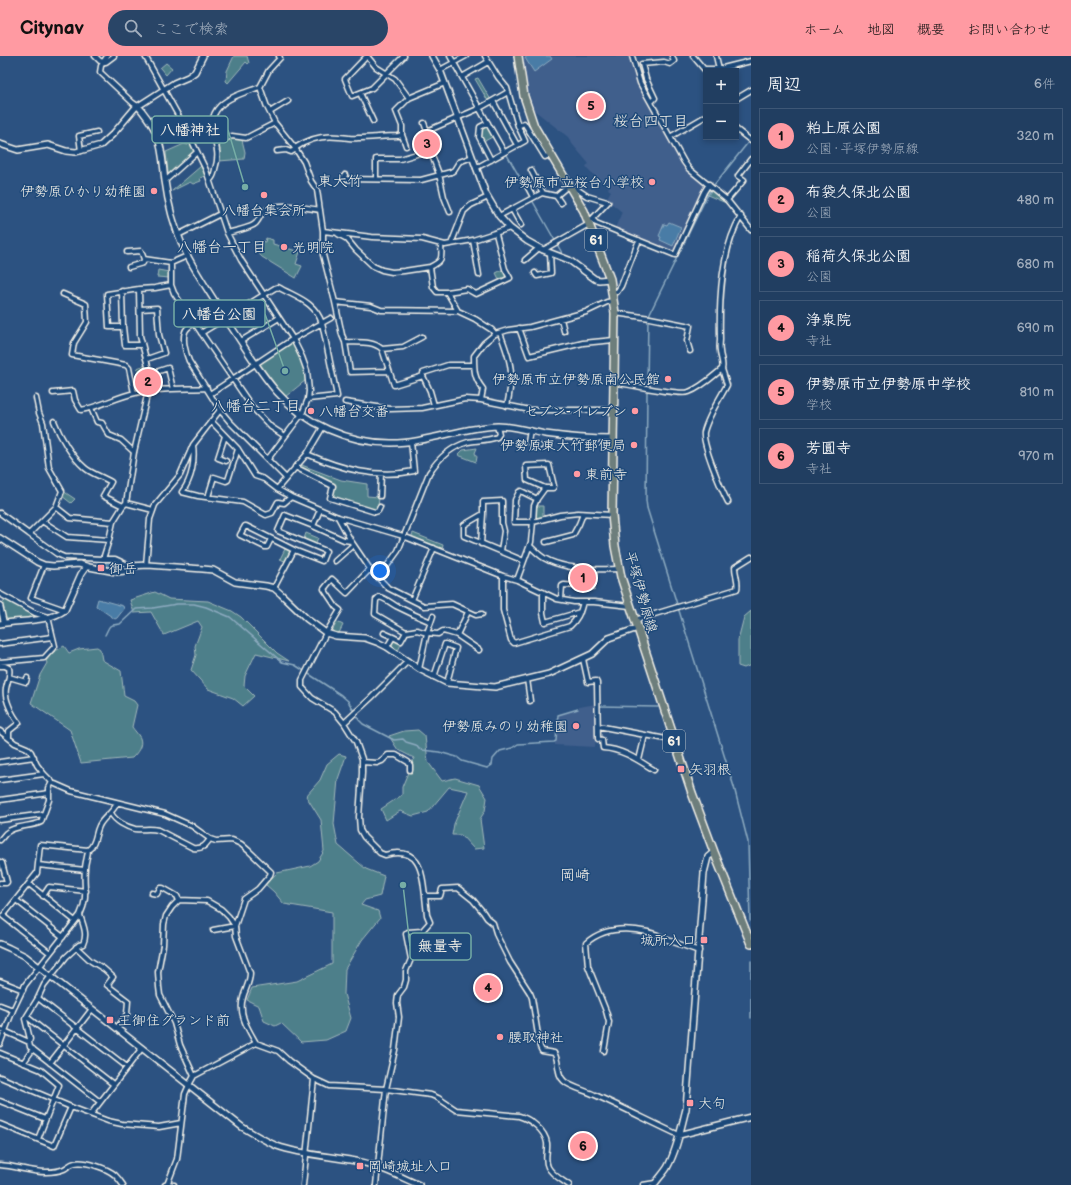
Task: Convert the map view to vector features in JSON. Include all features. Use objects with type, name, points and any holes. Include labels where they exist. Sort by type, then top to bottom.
[{"type":"main road","name":"平塚伊勢原線","points":[[518,56],[524,96],[534,126],[590,221],[610,279],[615,313],[612,410],[612,515],[618,569],[674,738],[714,852],[749,935],[751,944]]},
{"type":"street","points":[[95,56],[103,62],[109,61],[114,56]]},
{"type":"street","points":[[107,56],[103,62],[100,72],[134,105],[139,107],[152,124],[160,141],[165,181],[172,218],[187,256],[202,282],[255,363],[276,391],[302,414],[323,427],[342,435],[368,441],[390,443],[411,442],[497,426],[514,427],[576,438],[612,439]]},
{"type":"street","points":[[145,56],[198,152],[210,180],[227,233],[241,260],[293,339],[307,371],[309,391],[308,399],[302,414],[268,459]]},
{"type":"street","points":[[0,144],[18,150],[43,145],[48,145],[66,151],[81,151],[97,147],[105,143],[135,108],[139,107],[174,83],[195,72],[203,56]]},
{"type":"street","points":[[210,180],[213,177],[217,162],[217,151],[212,126],[215,115],[224,103],[260,87],[269,70],[280,58],[279,56]]},
{"type":"street","points":[[404,56],[386,74],[372,88],[360,93],[352,96],[345,79],[367,56],[376,67],[386,74],[395,80],[409,98]]},
{"type":"street","points":[[432,56],[440,70],[488,197],[499,216],[510,228],[527,241],[541,249],[569,260],[595,279],[610,279]]},
{"type":"street","points":[[450,56],[504,152]]},
{"type":"street","points":[[440,70],[466,56]]},
{"type":"street","points":[[476,168],[525,141],[518,126],[507,88],[485,56]]},
{"type":"street","points":[[632,56],[640,83],[689,168],[727,200],[751,230]]},
{"type":"street","points":[[651,102],[655,98],[646,79],[642,64],[664,62],[670,64],[674,61],[672,56]]},
{"type":"street","points":[[693,56],[703,68]]},
{"type":"street","points":[[716,56],[719,68]]},
{"type":"street","points":[[723,68],[751,61]]},
{"type":"street","points":[[462,77],[488,62]]},
{"type":"street","points":[[406,146],[402,135],[402,126],[396,111],[409,98],[445,83]]},
{"type":"street","points":[[260,87],[275,123],[304,162],[311,181],[317,190],[322,231],[323,255],[345,342],[350,372],[389,372]]},
{"type":"street","points":[[739,97],[751,90]]},
{"type":"street","points":[[424,123],[427,131],[458,119],[508,92]]},
{"type":"street","points":[[360,93],[373,121]]},
{"type":"street","points":[[270,112],[288,101]]},
{"type":"street","points":[[492,101],[517,145]]},
{"type":"street","points":[[670,137],[703,118]]},
{"type":"street","points":[[215,142],[232,136],[246,138],[275,123]]},
{"type":"street","points":[[488,123],[480,128],[479,137],[491,160]]},
{"type":"street","points":[[518,126],[524,123],[545,157],[550,155]]},
{"type":"street","points":[[739,131],[751,141]]},
{"type":"street","points":[[81,151],[79,136],[94,132]]},
{"type":"street","points":[[277,151],[286,150],[291,152],[302,143],[320,138],[338,136],[370,138],[402,135]]},
{"type":"street","points":[[376,179],[376,160],[400,160],[430,150],[450,212]]},
{"type":"street","points":[[165,181],[198,152]]},
{"type":"street","points":[[345,175],[343,179],[421,180],[451,172],[459,162],[472,157]]},
{"type":"street","points":[[727,200],[744,180],[738,176],[751,159]]},
{"type":"street","points":[[531,170],[543,193]]},
{"type":"street","points":[[525,182],[533,197]]},
{"type":"street","points":[[590,221],[675,255],[709,184]]},
{"type":"street","points":[[525,260],[541,249],[590,221],[608,202],[587,196],[575,188],[570,187],[556,196]]},
{"type":"street","points":[[499,216],[543,193],[556,196],[561,203]]},
{"type":"street","points":[[451,244],[464,211],[471,205],[488,197]]},
{"type":"street","points":[[227,233],[256,224],[261,214],[270,208],[282,206],[320,210]]},
{"type":"street","points":[[512,209],[521,225]]},
{"type":"street","points":[[178,235],[220,214]]},
{"type":"street","points":[[728,502],[707,450],[704,434],[712,412],[727,385],[722,369],[723,365],[720,352],[719,324],[723,271],[731,237],[741,216]]},
{"type":"street","points":[[322,231],[372,237],[422,239],[441,245],[473,240],[496,234],[510,228]]},
{"type":"street","points":[[336,233],[347,238],[356,250],[373,266],[392,272],[430,267],[439,262],[442,257],[441,245]]},
{"type":"street","points":[[430,267],[433,287],[436,292],[446,292],[467,288],[476,294],[510,278],[505,269],[496,234]]},
{"type":"street","points":[[473,240],[480,275]]},
{"type":"street","points":[[612,292],[616,292],[621,286],[639,240]]},
{"type":"street","points":[[127,252],[141,251],[144,259]]},
{"type":"street","points":[[536,276],[551,273],[550,253]]},
{"type":"street","points":[[144,259],[171,263],[187,256]]},
{"type":"street","points":[[129,267],[143,263],[144,259]]},
{"type":"street","points":[[171,263],[171,285],[174,293],[252,407],[272,427],[285,436]]},
{"type":"street","points":[[124,327],[109,327],[107,294],[171,285]]},
{"type":"street","points":[[201,333],[278,287],[312,306],[318,313],[322,323],[337,396],[308,399]]},
{"type":"street","points":[[139,289],[140,336],[150,374],[168,368],[173,389]]},
{"type":"street","points":[[122,291],[125,345],[142,345]]},
{"type":"street","points":[[446,292],[458,311]]},
{"type":"street","points":[[63,294],[86,304],[87,322],[74,343],[72,355],[126,366],[129,368],[134,393]]},
{"type":"street","points":[[481,400],[483,389],[477,381],[474,356],[484,343],[495,334],[561,319],[586,312],[607,302],[614,301]]},
{"type":"street","points":[[335,302],[371,306],[381,310],[458,311],[475,319],[492,330],[495,334]]},
{"type":"street","points":[[140,308],[157,308],[158,335],[164,353],[147,359]]},
{"type":"street","points":[[615,313],[690,326],[687,341],[690,351]]},
{"type":"street","points":[[241,341],[278,318]]},
{"type":"street","points":[[210,394],[293,339],[331,318]]},
{"type":"street","points":[[561,319],[564,331]]},
{"type":"street","points":[[194,323],[187,328],[185,332],[186,353],[189,361],[220,410],[286,478]]},
{"type":"street","points":[[519,328],[529,356],[583,343],[614,340]]},
{"type":"street","points":[[500,333],[510,358],[512,370],[511,386],[507,406]]},
{"type":"street","points":[[382,349],[403,347],[422,337]]},
{"type":"street","points":[[345,342],[374,343],[382,349],[394,384],[423,376],[423,373],[448,365],[474,365]]},
{"type":"street","points":[[614,382],[664,391],[688,393],[705,383],[722,369]]},
{"type":"street","points":[[423,376],[430,391],[434,405]]},
{"type":"street","points":[[53,392],[73,391],[75,400],[81,410],[134,393],[173,389],[207,388]]},
{"type":"street","points":[[103,559],[113,522],[124,504],[148,392]]},
{"type":"street","points":[[29,534],[56,507],[62,491],[49,468],[43,423],[36,398]]},
{"type":"street","points":[[345,402],[390,409],[422,408],[465,399],[481,400],[530,410],[612,410]]},
{"type":"street","points":[[91,408],[97,422],[102,423],[109,434],[121,440],[134,452]]},
{"type":"street","points":[[146,565],[149,524],[154,504],[174,484],[180,475],[193,445],[220,410]]},
{"type":"street","points":[[54,421],[58,433],[86,469],[111,482],[103,496],[124,504],[153,510]]},
{"type":"street","points":[[211,421],[238,449],[255,476],[264,479],[291,497],[320,510],[338,517],[403,536],[503,576],[517,580],[560,599],[574,602],[594,602],[630,606]]},
{"type":"street","points":[[379,577],[398,552],[428,473],[435,463],[454,448],[468,442],[497,437],[499,434],[497,426]]},
{"type":"street","points":[[277,489],[307,454],[323,427]]},
{"type":"street","points":[[530,430],[527,443],[540,446]]},
{"type":"street","points":[[225,436],[216,457],[226,461]]},
{"type":"street","points":[[307,454],[346,469],[381,474],[400,474],[414,471],[411,442]]},
{"type":"street","points":[[193,445],[193,465],[191,476],[182,492],[242,502],[266,515],[272,513],[278,502],[284,503],[291,497]]},
{"type":"street","points":[[208,497],[214,477],[226,481],[228,480],[238,449]]},
{"type":"street","points":[[548,465],[554,488],[545,488],[528,480],[526,466],[548,465]]},
{"type":"street","points":[[295,467],[333,486],[330,498],[375,512],[378,511],[380,507]]},
{"type":"street","points":[[380,496],[381,474]]},
{"type":"street","points":[[517,580],[530,546],[534,506],[537,498],[545,488]]},
{"type":"street","points":[[537,498],[521,491],[519,492],[515,500],[514,522],[533,522],[560,515],[612,515]]},
{"type":"street","points":[[238,501],[239,495]]},
{"type":"street","points":[[481,544],[483,502],[502,501],[502,523],[504,531],[501,551]]},
{"type":"street","points":[[56,507],[70,518],[113,522]]},
{"type":"street","points":[[313,526],[320,510]]},
{"type":"street","points":[[0,513],[57,554],[64,557],[115,560],[130,566],[146,565],[213,570],[235,582],[274,588],[307,619],[326,633],[336,636],[365,638],[387,647],[419,669],[447,683],[495,687],[527,678],[549,674],[592,654],[609,638],[638,628]]},
{"type":"street","points":[[483,514],[464,525],[464,536],[524,561]]},
{"type":"street","points":[[546,535],[547,542],[573,535],[580,524],[583,514]]},
{"type":"street","points":[[271,539],[267,547],[265,547],[240,534],[246,526],[294,550],[322,561],[326,550],[278,531],[285,515],[352,543]]},
{"type":"street","points":[[338,517],[352,543],[370,569],[388,588],[424,606],[452,604],[476,615],[482,614]]},
{"type":"street","points":[[42,521],[66,537],[109,540]]},
{"type":"street","points":[[0,538],[44,565],[53,566],[79,564],[86,567],[116,572],[125,571],[130,566]]},
{"type":"street","points":[[335,561],[352,543]]},
{"type":"street","points":[[530,546],[544,558],[557,564],[595,569],[618,569]]},
{"type":"street","points":[[412,600],[434,548]]},
{"type":"street","points":[[274,588],[294,550]]},
{"type":"street","points":[[635,620],[737,589],[738,585],[735,567],[751,557]]},
{"type":"street","points":[[44,565],[31,598],[65,610]]},
{"type":"street","points":[[0,605],[2,624],[48,617],[65,610],[81,574],[86,567]]},
{"type":"street","points":[[370,569],[347,593],[332,579],[324,589],[336,607],[340,610],[326,633],[302,680],[302,687],[312,698],[334,712],[344,723],[356,742],[362,762],[359,817],[360,830],[364,837],[380,853],[385,855],[395,852],[405,853],[414,859],[420,866],[427,915],[430,922],[422,932],[408,932],[406,934],[411,959],[406,971],[404,987],[398,995],[397,1002],[399,1017],[395,1050],[386,1089],[376,1185]]},
{"type":"street","points":[[560,599],[562,586],[564,585],[592,587],[595,569]]},
{"type":"street","points":[[503,576],[503,610],[511,640],[514,643],[565,628],[576,620],[583,602]]},
{"type":"street","points":[[388,588],[383,597],[379,597],[376,600],[374,614],[406,632],[417,630],[438,634],[447,632],[456,635],[479,650]]},
{"type":"street","points":[[543,592],[543,613],[545,622],[580,612]]},
{"type":"street","points":[[0,594],[35,613],[48,617]]},
{"type":"street","points":[[383,597],[387,601],[431,622]]},
{"type":"street","points":[[456,635],[468,612]]},
{"type":"street","points":[[419,669],[427,633],[433,616]]},
{"type":"street","points":[[0,662],[44,658],[55,646],[48,617]]},
{"type":"street","points":[[384,632],[401,641],[406,632]]},
{"type":"street","points":[[0,644],[52,637]]},
{"type":"street","points":[[387,647],[393,637]]},
{"type":"street","points":[[434,677],[444,644],[456,648],[447,683]]},
{"type":"street","points":[[583,659],[588,682],[596,681],[597,683],[598,739],[602,740],[603,748],[612,748],[639,760],[654,770]]},
{"type":"street","points":[[344,723],[408,661]]},
{"type":"street","points":[[0,666],[9,668],[10,672],[5,696],[12,714],[19,723],[10,731],[9,738]]},
{"type":"street","points":[[9,677],[26,682],[27,678]]},
{"type":"street","points":[[527,678],[530,701]]},
{"type":"street","points":[[598,726],[666,739],[674,738]]},
{"type":"street","points":[[0,731],[27,748],[44,774],[52,782],[49,788],[48,800],[41,822],[7,832],[0,840]]},
{"type":"street","points":[[639,760],[645,735]]},
{"type":"street","points":[[362,762],[377,763],[382,761],[388,755],[396,755],[408,762],[410,765],[410,770]]},
{"type":"street","points":[[0,762],[34,757]]},
{"type":"street","points":[[0,780],[44,774]]},
{"type":"street","points":[[54,784],[71,791],[174,817],[192,826],[210,839],[216,841],[232,840],[241,844],[271,872],[265,882],[244,899],[235,926],[236,936],[250,973],[250,979],[242,998],[242,1016],[256,1043],[278,1051],[314,1079],[329,1086],[386,1089],[431,1095],[456,1110],[527,1118],[544,1134],[547,1142],[546,1160],[552,1173],[569,1185]]},
{"type":"street","points":[[0,800],[49,793]]},
{"type":"street","points":[[0,1044],[13,1010],[23,990],[80,915],[84,905],[86,891],[85,870],[88,850],[95,841],[99,824],[114,810],[117,803]]},
{"type":"street","points":[[111,813],[114,818],[126,826],[134,829],[158,830],[193,848],[199,849],[204,847],[210,839]]},
{"type":"street","points":[[0,820],[44,814]]},
{"type":"street","points":[[50,953],[3,916],[37,873],[40,846],[88,850]]},
{"type":"street","points":[[643,1185],[654,1184],[668,1167],[686,1109],[706,864],[708,857],[714,852]]},
{"type":"street","points":[[0,862],[2,863],[7,882],[0,883]]},
{"type":"street","points":[[38,865],[85,870]]},
{"type":"street","points":[[29,884],[76,921]]},
{"type":"street","points":[[43,896],[49,887],[86,891]]},
{"type":"street","points":[[152,893],[157,894],[160,888],[163,888],[177,896],[179,900]]},
{"type":"street","points":[[425,896],[440,896],[442,889],[458,888],[473,900],[484,912],[487,918],[493,923],[510,962],[532,998],[540,1047],[542,1051],[554,1053],[557,1057],[559,1073],[566,1083],[588,1091],[679,1135],[751,1117]]},
{"type":"street","points":[[16,900],[63,937]]},
{"type":"street","points":[[194,1076],[180,1045],[174,1023],[160,995],[158,972],[166,916],[179,900],[207,901],[221,909],[235,926]]},
{"type":"street","points":[[80,915],[86,933],[86,939],[83,944],[76,947],[66,957],[44,985],[25,1022],[30,1039],[30,1047],[100,1102]]},
{"type":"street","points":[[213,930],[235,926]]},
{"type":"street","points":[[604,1051],[608,1022],[606,1011],[588,966],[586,943],[594,936],[606,931],[623,929],[638,930],[659,935],[662,938],[699,951]]},
{"type":"street","points":[[0,944],[25,956],[242,1127],[261,1139],[278,1146],[379,1167],[419,1185]]},
{"type":"street","points":[[76,947],[91,961],[113,977],[107,985],[128,1001],[127,1014],[117,1028]]},
{"type":"street","points":[[0,981],[23,990]]},
{"type":"street","points":[[38,998],[127,1066]]},
{"type":"street","points":[[0,1005],[13,1010]]},
{"type":"street","points":[[50,1063],[92,1009]]},
{"type":"street","points":[[27,1017],[113,1084]]},
{"type":"street","points":[[0,1029],[29,1042]]},
{"type":"street","points":[[174,1185],[166,1185],[177,1159],[185,1094],[194,1076],[256,1043]]},
{"type":"street","points":[[91,1114],[142,1048]]},
{"type":"street","points":[[23,1063],[33,1049]]},
{"type":"street","points":[[0,1053],[41,1070],[59,1085],[38,1139]]},
{"type":"street","points":[[0,1077],[108,1121],[122,1124],[159,1127],[181,1123]]},
{"type":"street","points":[[303,1185],[314,1079]]},
{"type":"street","points":[[0,1101],[45,1119]]},
{"type":"street","points":[[0,1124],[54,1146],[71,1107]]},
{"type":"street","points":[[0,1165],[47,1172],[64,1169],[70,1164],[87,1163],[115,1174],[123,1185]]},
{"type":"shaded area","points":[[523,56],[630,56],[639,86],[685,167],[703,182],[704,188],[675,251],[672,252],[615,228],[622,212],[606,199],[611,191],[608,189],[609,187],[600,181],[587,168],[586,166],[589,164],[568,137],[534,110],[528,89]]},
{"type":"shaded area","points":[[528,56],[550,56],[552,59],[534,72],[525,58]]},
{"type":"shaded area","points":[[669,222],[681,227],[673,246],[660,240],[661,237],[659,236],[664,224],[667,225]]},
{"type":"shaded area","points":[[106,561],[115,561],[125,566],[125,568],[105,567]]},
{"type":"shaded area","points":[[98,599],[123,606],[124,609],[115,619],[96,606]]},
{"type":"shaded area","name":"伊勢原みのり幼稚園","points":[[596,704],[594,728],[596,728],[595,747],[555,745],[557,740],[559,714],[579,709],[579,707]]},
{"type":"green space","points":[[234,56],[247,56],[249,63],[248,64],[246,62],[228,83],[226,81],[227,71]]},
{"type":"green space","points":[[166,63],[172,68],[166,75],[160,68]]},
{"type":"green space","points":[[478,78],[491,100],[488,101],[475,79]]},
{"type":"green space","points":[[487,125],[494,136],[483,142],[480,137],[481,128]]},
{"type":"green space","points":[[232,138],[242,140],[245,152],[244,159],[219,161],[220,141]]},
{"type":"green space","points":[[435,138],[438,146],[420,152],[416,142]]},
{"type":"green space","points":[[189,139],[195,151],[194,153],[171,174],[168,173],[166,152],[184,144],[188,145]]},
{"type":"green space","points":[[201,166],[205,176],[200,178],[201,181],[193,184],[190,182],[172,191]]},
{"type":"green space","points":[[709,190],[712,190],[726,203],[705,194]]},
{"type":"green space","points":[[266,238],[273,240],[273,244],[300,252],[296,264],[302,266],[296,278],[259,254],[261,241],[265,242]]},
{"type":"green space","points":[[504,269],[508,277],[500,281],[496,273]]},
{"type":"green space","points":[[158,270],[169,272],[169,278],[157,277]]},
{"type":"green space","points":[[293,342],[302,360],[306,380],[285,397],[260,363]]},
{"type":"green space","points":[[146,365],[152,375],[154,388],[146,390],[137,368]]},
{"type":"green space","points":[[477,448],[475,453],[477,457],[476,462],[458,455],[463,450]]},
{"type":"green space","points":[[299,464],[341,480],[367,484],[367,496],[379,497],[378,508],[376,511],[331,497],[334,487],[298,466]]},
{"type":"green space","points":[[63,491],[75,499],[71,503],[62,496]]},
{"type":"green space","points":[[535,506],[543,506],[543,517],[535,518]]},
{"type":"green space","points":[[306,533],[318,538],[315,544],[304,539]]},
{"type":"green space","points":[[413,533],[443,545],[442,550],[411,538]]},
{"type":"green space","points":[[286,547],[292,550],[287,562],[280,559]]},
{"type":"green space","points":[[576,568],[591,570],[593,572],[592,585],[574,584]]},
{"type":"green space","points":[[155,592],[169,599],[208,601],[232,611],[241,617],[277,653],[289,661],[256,653],[245,676],[244,686],[254,696],[243,706],[233,698],[208,689],[191,670],[196,655],[195,646],[202,627],[198,621],[164,635],[151,612],[134,613],[130,600]]},
{"type":"green space","points":[[5,599],[36,614],[35,617],[7,621],[4,620],[1,605]]},
{"type":"green space","points":[[751,611],[751,665],[744,668],[738,666],[738,640],[744,617]]},
{"type":"green space","points":[[337,622],[343,625],[339,633],[332,631]]},
{"type":"green space","points":[[394,639],[402,642],[398,651],[389,646]]},
{"type":"green space","points":[[64,646],[69,653],[79,649],[97,647],[100,649],[102,660],[121,671],[124,696],[134,701],[137,705],[132,727],[140,738],[141,744],[138,752],[132,758],[81,763],[70,730],[31,703],[40,675],[47,663],[46,661],[52,653]]},
{"type":"green space","points":[[418,730],[425,736],[428,762],[442,781],[455,778],[479,785],[487,798],[485,811],[480,819],[484,848],[474,849],[461,835],[452,835],[454,824],[468,791],[449,787],[428,812],[413,816],[400,811],[386,820],[381,809],[402,795],[402,787],[414,758],[398,750],[389,736],[404,731]]},
{"type":"green space","points":[[339,754],[346,756],[338,779],[334,824],[338,845],[366,869],[384,876],[380,896],[365,900],[361,905],[378,911],[380,918],[362,940],[345,969],[344,994],[351,1018],[346,1031],[326,1040],[301,1042],[281,1023],[275,1026],[264,1021],[259,1006],[247,1000],[252,988],[297,981],[332,964],[332,912],[284,904],[265,884],[277,873],[310,866],[318,861],[324,851],[321,820],[306,796],[320,780],[327,764]]},
{"type":"waterway","points":[[647,386],[648,317],[706,198],[714,185],[750,140]]},
{"type":"waterway","points":[[507,155],[531,197]]},
{"type":"waterway","points":[[532,200],[562,253]]},
{"type":"waterway","points":[[647,390],[647,508],[734,787],[748,842],[750,921]]},
{"type":"waterway","points":[[105,635],[110,626],[120,624],[136,609],[177,604],[194,604],[206,607],[230,617],[282,662],[295,665],[341,695],[348,701],[363,724],[394,740],[403,739],[406,742],[416,745],[419,749],[457,757],[462,761],[487,768],[492,765],[493,759],[500,751],[512,748],[518,744],[556,741],[558,715],[578,709]]},
{"type":"waterway","points":[[598,706],[658,707]]},
{"type":"waterway","points":[[751,961],[751,1018]]},
{"type":"place","name":"伊勢原市立伊勢原中学校","points":[[591,106]]},
{"type":"place","name":"稲荷久保北公園","points":[[427,144]]},
{"type":"place","name":"伊勢原市立桜台小学校","points":[[652,182]]},
{"type":"place","name":"八幡神社","points":[[245,187]]},
{"type":"place","name":"伊勢原ひかり幼稚園","points":[[154,191]]},
{"type":"place","name":"八幡台集会所","points":[[264,195]]},
{"type":"place","name":"光明院","points":[[284,247]]},
{"type":"place","name":"八幡台公園","points":[[285,371]]},
{"type":"place","name":"伊勢原市立伊勢原南公民館","points":[[668,379]]},
{"type":"place","name":"布袋久保北公園","points":[[148,382]]},
{"type":"place","name":"八幡台交番","points":[[311,411]]},
{"type":"place","name":"セブン-イレブン","points":[[635,411]]},
{"type":"place","name":"伊勢原東大竹郵便局","points":[[634,445]]},
{"type":"place","name":"東前寺","points":[[577,474]]},
{"type":"place","name":"御岳","points":[[101,568]]},
{"type":"place","name":"粕上原公園","points":[[583,578]]},
{"type":"place","name":"伊勢原みのり幼稚園","points":[[576,726]]},
{"type":"place","name":"矢羽根","points":[[681,769]]},
{"type":"place","name":"無量寺","points":[[403,885]]},
{"type":"place","name":"城所入口","points":[[704,940]]},
{"type":"place","name":"浄泉院","points":[[488,988]]},
{"type":"place","name":"王御住グランド前","points":[[110,1020]]},
{"type":"place","name":"腰取神社","points":[[500,1037]]},
{"type":"place","name":"大句","points":[[690,1103]]},
{"type":"place","name":"芳圓寺","points":[[583,1146]]},
{"type":"place","name":"岡崎城址入口","points":[[360,1166]]},
{"type":"district","name":"桜台四丁目","points":[[651,121]]},
{"type":"district","name":"東大竹","points":[[340,181]]},
{"type":"district","name":"八幡台一丁目","points":[[222,247]]},
{"type":"district","name":"八幡台二丁目","points":[[256,406]]},
{"type":"district","name":"岡崎","points":[[575,875]]}]
